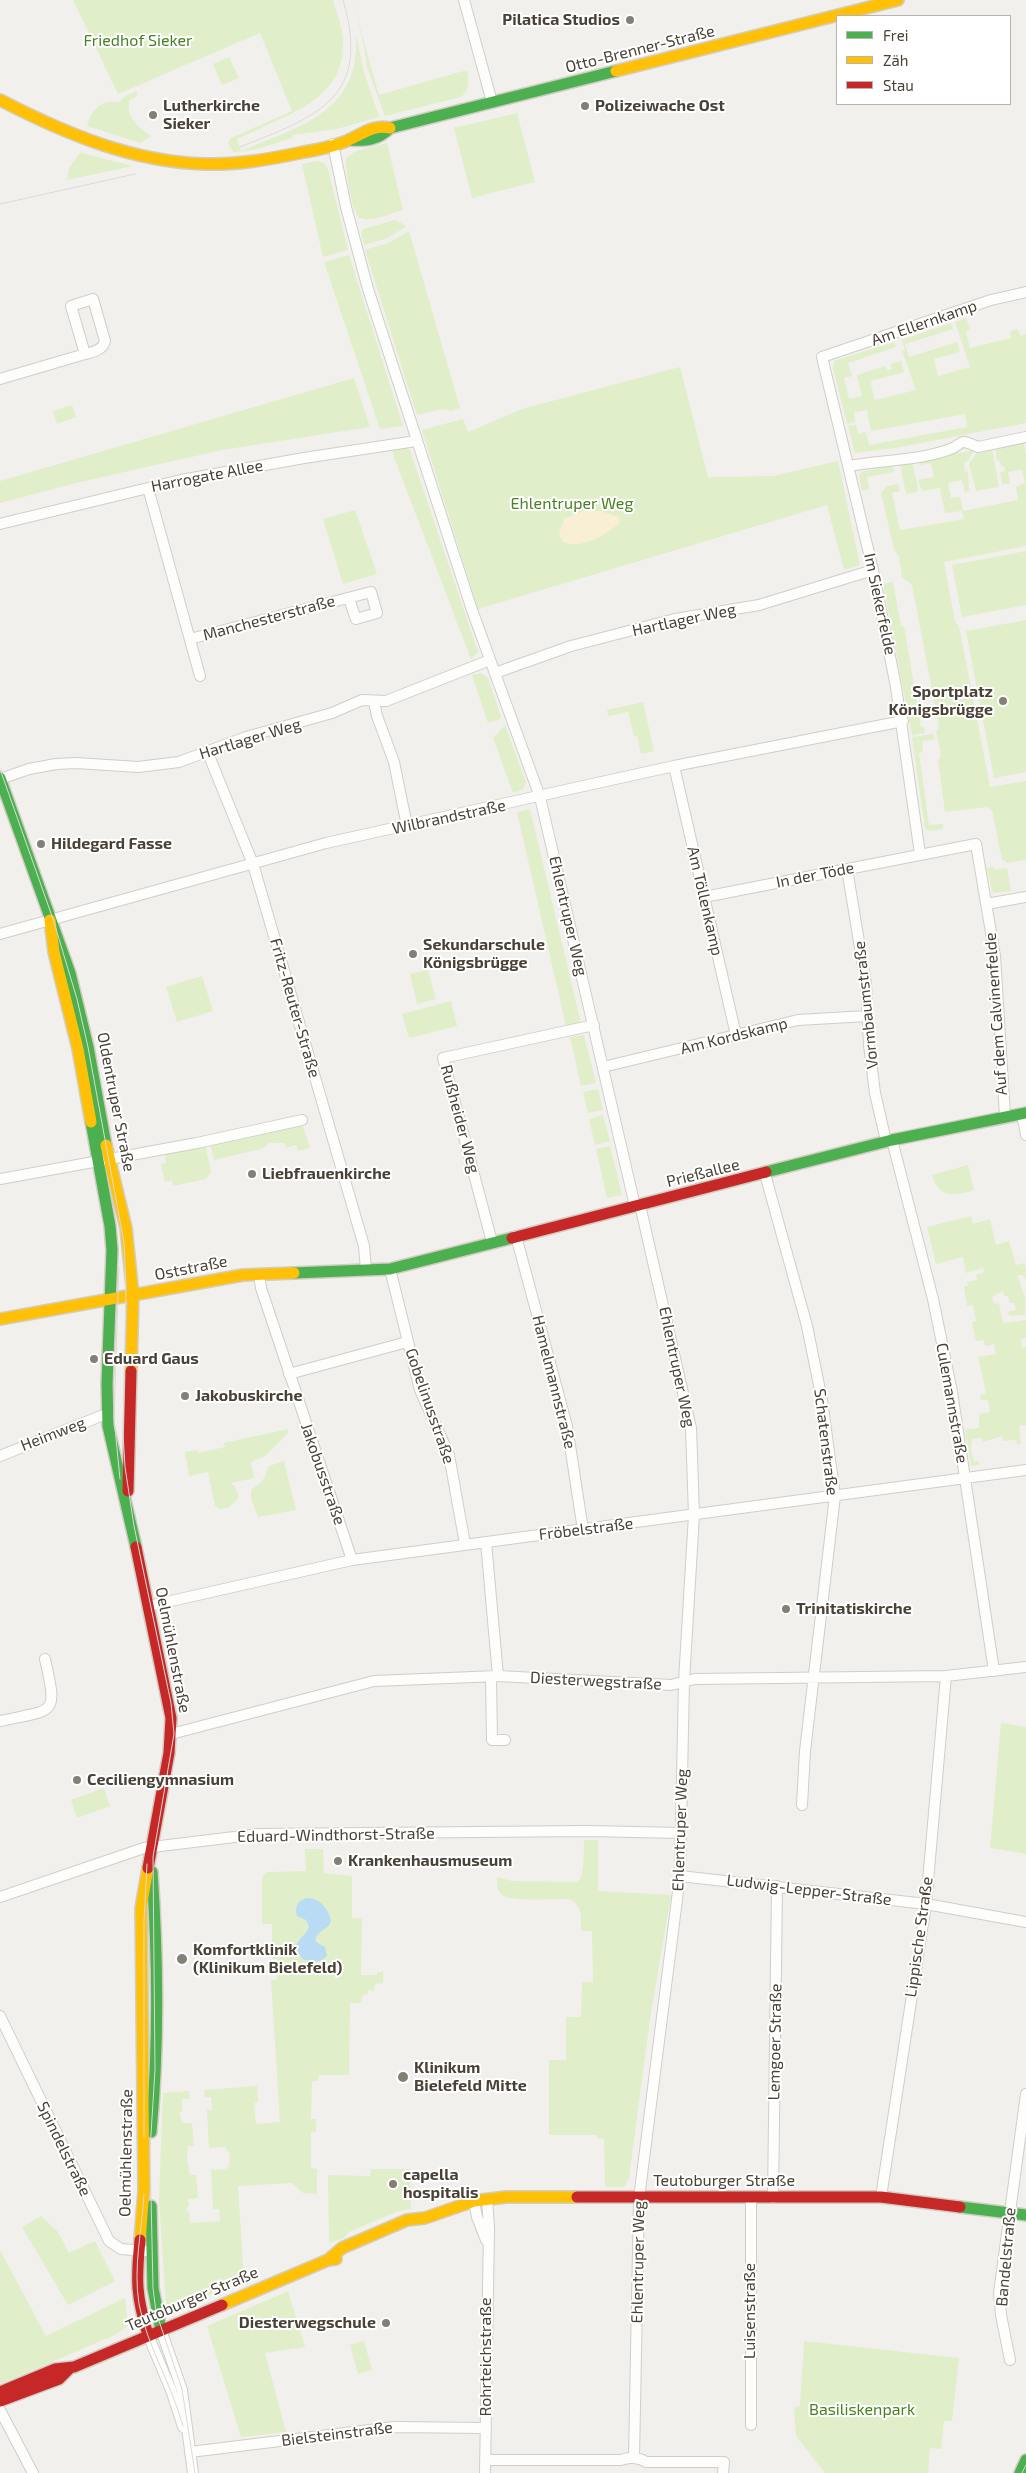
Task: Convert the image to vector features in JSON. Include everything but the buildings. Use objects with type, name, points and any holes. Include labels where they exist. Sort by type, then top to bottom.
[{"type":"street","points":[[464,0],[492,102]]},
{"type":"street","name":"Otto-Brenner-Straße","points":[[838,15],[898,0]]},
{"type":"street","name":"Otto-Brenner-Straße","points":[[0,100],[91,143],[168,162],[239,164],[268,160],[349,140],[364,141],[373,139],[382,136],[390,128],[836,16]]},
{"type":"street","name":"Ehlentruper Weg","points":[[333,144],[357,250],[416,441],[490,660],[540,797],[603,1067],[691,1428],[694,1515],[684,1681],[680,1876],[639,2198],[634,2458]]},
{"type":"street","name":"Am Ellernkamp","points":[[822,357],[991,300],[1026,292]]},
{"type":"street","points":[[0,379],[85,354],[98,349],[104,344],[93,299],[71,306],[85,354]]},
{"type":"street","name":"Im Siekerfelde","points":[[822,357],[873,570],[903,721],[923,854]]},
{"type":"street","points":[[849,466],[890,462],[946,451],[969,441],[978,447],[1026,437]]},
{"type":"street","name":"Harrogate Allee","points":[[0,524],[148,488],[286,460],[416,441]]},
{"type":"street","name":"Manchesterstraße","points":[[148,488],[200,676]]},
{"type":"street","name":"Hartlager Weg","points":[[495,673],[571,646],[675,619],[758,605],[873,570]]},
{"type":"street","name":"Manchesterstraße","points":[[190,639],[335,600],[349,599]]},
{"type":"street","name":"Hartlager Weg","points":[[0,778],[29,769],[56,764],[159,766],[246,736],[332,713],[362,700],[386,701],[490,660]]},
{"type":"street","points":[[374,702],[377,716],[394,762],[407,826]]},
{"type":"street","name":"Wilbrandstraße","points":[[0,934],[326,843],[674,766],[903,721]]},
{"type":"street","name":"Fritz-Reuter-Straße","points":[[207,751],[253,864],[364,1246],[366,1270]]},
{"type":"street","name":"Am Töllenkamp","points":[[674,766],[736,1036]]},
{"type":"street","name":"Oldentruper Straße","points":[[0,778],[50,920],[54,952],[105,1160],[126,1228],[133,1295]]},
{"type":"street","name":"Auf dem Calvinenfelde","points":[[923,854],[976,844],[995,956],[1005,1116]]},
{"type":"street","name":"In der Töde","points":[[704,898],[923,854]]},
{"type":"street","name":"Vormbaumstraße","points":[[847,869],[860,938],[875,1093],[889,1141]]},
{"type":"street","points":[[986,904],[1026,897]]},
{"type":"street","name":"Am Kordskamp","points":[[603,1067],[798,1020],[867,1016]]},
{"type":"street","name":"Rußheider Weg","points":[[492,1242],[443,1058],[594,1025]]},
{"type":"street","points":[[1024,1114],[1026,1135]]},
{"type":"street","name":"Prießallee","points":[[390,1269],[889,1141],[1005,1116],[1024,1114]]},
{"type":"street","points":[[0,1179],[302,1120]]},
{"type":"street","name":"Culemannstraße","points":[[889,1141],[933,1299],[952,1392],[994,1671]]},
{"type":"street","name":"Oldentruper Straße","points":[[105,1160],[112,1238],[110,1299]]},
{"type":"street","name":"Schatenstraße","points":[[765,1174],[808,1326],[822,1400],[835,1496],[814,1676],[802,1805]]},
{"type":"street","name":"Hamelmannstraße","points":[[516,1236],[567,1426],[583,1530]]},
{"type":"street","name":"Oststraße","points":[[0,1319],[234,1276],[390,1269]]},
{"type":"street","name":"Gobelinusstraße","points":[[390,1269],[420,1390],[449,1455],[465,1544]]},
{"type":"street","name":"Jakobusstraße","points":[[259,1274],[261,1288],[352,1560]]},
{"type":"street","name":"Oelmühlenstraße","points":[[130,1520],[128,1470],[133,1295]]},
{"type":"street","name":"Oelmühlenstraße","points":[[110,1299],[107,1415],[113,1454],[130,1520],[169,1702],[171,1734],[141,1908],[144,2190],[136,2280],[139,2305],[148,2335],[171,2390],[190,2452]]},
{"type":"street","points":[[289,1374],[407,1342]]},
{"type":"street","name":"Heimweg","points":[[0,1456],[107,1415]]},
{"type":"street","name":"Fröbelstraße","points":[[149,1606],[352,1560],[1026,1470]]},
{"type":"street","points":[[486,1542],[495,1676],[492,1740],[505,1740]]},
{"type":"street","points":[[0,1721],[42,1712],[52,1704],[53,1693],[45,1659]]},
{"type":"street","name":"Diesterwegstraße","points":[[171,1734],[374,1681],[495,1676],[671,1685],[695,1679],[814,1676],[946,1676],[1026,1667]]},
{"type":"street","name":"Lippische Straße","points":[[881,2197],[926,1904],[946,1676]]},
{"type":"street","name":"Eduard-Windthorst-Straße","points":[[0,1897],[152,1846],[258,1834],[681,1833]]},
{"type":"street","name":"Oelmühlenstraße","points":[[152,1846],[156,1908],[157,2065],[151,2134],[151,2252],[154,2298],[161,2330],[182,2390],[193,2473]]},
{"type":"street","name":"Ludwig-Lepper-Straße","points":[[680,1876],[926,1904],[1026,1922]]},
{"type":"street","name":"Lemgoer Straße","points":[[774,2198],[777,1886]]},
{"type":"street","name":"Spindelstraße","points":[[0,2016],[109,2241],[121,2250],[151,2252]]},
{"type":"street","name":"Bandelstraße","points":[[1010,2360],[1000,2315],[999,2293],[1026,2094]]},
{"type":"street","name":"Teutoburger Straße","points":[[0,2401],[59,2379],[69,2369],[328,2260],[350,2245],[407,2220],[424,2218],[474,2201],[523,2196],[639,2198],[881,2197],[1026,2216]]},
{"type":"street","name":"Luisenstraße","points":[[750,2198],[751,2425]]},
{"type":"street","name":"Rohrteichstraße","points":[[485,2473],[487,2199]]},
{"type":"street","name":"Rohrteichstraße","points":[[474,2201],[477,2217],[487,2241]]},
{"type":"street","name":"Teutoburger Straße","points":[[0,2392],[55,2369],[69,2369]]},
{"type":"street","points":[[0,2410],[33,2473]]},
{"type":"street","name":"Bielsteinstraße","points":[[190,2452],[394,2427],[485,2428]]},
{"type":"street","points":[[485,2460],[621,2460],[641,2458],[646,2462],[724,2468]]},
{"type":"street","points":[[1020,2473],[1026,2460]]},
{"type":"green space","name":"Friedhof Sieker","points":[[73,0],[333,0],[343,36],[341,64],[336,76],[320,95],[299,110],[237,139],[241,151],[305,124],[322,113],[337,99],[348,82],[355,61],[356,34],[364,72],[379,117],[337,129],[292,135],[292,138],[263,147],[248,151],[233,152],[228,143],[231,138],[292,111],[260,33],[118,94]]},
{"type":"green space","points":[[352,0],[379,95],[467,70],[468,85],[464,94],[461,97],[385,116],[367,67],[364,46]]},
{"type":"green space","points":[[229,57],[239,78],[222,85],[213,64]]},
{"type":"green space","points":[[138,91],[136,97],[130,100],[129,111],[134,121],[151,136],[140,143],[87,126],[98,106],[107,102],[119,102],[125,96]]},
{"type":"green space","points":[[517,113],[535,182],[472,198],[454,128]]},
{"type":"green space","points":[[387,143],[403,210],[376,218],[360,218],[354,209],[346,158],[356,151]]},
{"type":"green space","points":[[80,153],[133,166],[67,180],[69,168]]},
{"type":"green space","points":[[318,161],[324,163],[328,169],[348,250],[323,257],[302,164]]},
{"type":"green space","points":[[395,220],[407,226],[388,238],[364,245],[361,234],[363,229]]},
{"type":"green space","points":[[409,231],[460,408],[451,411],[443,409],[417,415],[365,250],[388,243]]},
{"type":"green space","points":[[349,255],[403,426],[380,429],[324,262]]},
{"type":"green space","points":[[966,318],[970,330],[966,332],[970,348],[1011,338],[1010,331],[1018,329],[1020,336],[1026,334],[1026,423],[895,448],[855,453],[848,426],[856,425],[858,434],[866,432],[869,445],[967,427],[965,414],[871,431],[867,410],[854,412],[855,422],[847,424],[833,368],[834,361],[894,342],[896,347],[848,363],[852,376],[844,378],[849,399],[862,396],[857,375],[885,366],[887,371],[892,369],[890,364],[901,361],[904,372],[870,381],[875,400],[916,390],[902,351],[905,350],[902,340],[951,323],[953,329],[905,344],[909,357],[957,342],[960,352],[934,359],[938,376],[970,367],[955,322]]},
{"type":"green space","points":[[680,367],[708,477],[773,476],[838,461],[860,565],[844,570],[827,505],[478,609],[422,430],[463,419],[468,432],[522,409]]},
{"type":"green space","points":[[354,378],[370,427],[222,450],[76,483],[0,503],[0,481]]},
{"type":"green space","points":[[72,405],[76,417],[57,424],[53,411]]},
{"type":"green space","points":[[1024,443],[1026,457],[1026,546],[944,562],[955,622],[960,631],[990,787],[1026,781],[1026,860],[1006,863],[1005,860],[1002,860],[992,810],[987,807],[945,812],[938,760],[941,755],[936,732],[939,726],[912,585],[902,577],[899,557],[894,549],[881,493],[887,486],[898,484],[900,491],[892,493],[900,530],[964,519],[962,511],[945,513],[940,488],[922,491],[918,480],[934,477],[931,463],[920,465],[919,461],[974,450],[967,462],[964,463],[965,472],[968,471],[969,491],[965,492],[962,480],[948,483],[951,498],[960,497],[963,511],[1018,500],[1016,487],[1025,483],[1022,470],[1008,472],[1010,484],[1002,484],[1000,472],[1005,471],[1000,461],[997,461],[995,448]]},
{"type":"green space","points":[[407,447],[410,450],[478,652],[471,659],[394,457],[392,449]]},
{"type":"green space","points":[[992,448],[999,487],[976,491],[969,464],[979,450]]},
{"type":"green space","points":[[912,462],[918,489],[916,492],[906,494],[900,464]]},
{"type":"green space","points":[[893,465],[894,472],[867,477],[869,489],[862,491],[859,476],[861,472]]},
{"type":"green space","points":[[355,510],[377,574],[343,584],[323,519]]},
{"type":"green space","points":[[1026,551],[1026,605],[962,617],[952,565]]},
{"type":"green space","points":[[893,582],[901,626],[904,626],[921,727],[924,727],[925,733],[912,735],[883,584]]},
{"type":"green space","name":"Sportplatz Königsbrügge","points":[[1026,620],[1026,772],[994,778],[966,631]]},
{"type":"green space","points":[[481,673],[488,678],[501,716],[500,719],[488,723],[472,675]]},
{"type":"green space","points":[[643,702],[654,751],[641,754],[637,736],[634,736],[628,712],[608,716],[607,710]]},
{"type":"green space","points":[[505,725],[526,782],[523,789],[513,793],[493,738]]},
{"type":"green space","points":[[933,734],[935,739],[922,741],[923,752],[919,753],[929,825],[943,824],[943,829],[929,831],[925,828],[912,737]]},
{"type":"green space","points":[[530,809],[581,1023],[566,1026],[517,812]]},
{"type":"green space","points":[[993,867],[994,870],[1007,868],[1011,891],[995,893],[992,891],[987,868]]},
{"type":"green space","points":[[428,970],[436,999],[417,1004],[410,974]]},
{"type":"green space","points":[[202,976],[213,1011],[177,1022],[166,987]]},
{"type":"green space","points":[[451,1001],[457,1026],[409,1038],[402,1014]]},
{"type":"green space","points":[[584,1035],[596,1083],[581,1086],[570,1037]]},
{"type":"green space","points":[[598,1089],[603,1110],[588,1113],[583,1092]]},
{"type":"green space","points":[[603,1115],[610,1141],[595,1145],[589,1119]]},
{"type":"green space","points":[[302,1123],[310,1148],[298,1151],[296,1145],[286,1148],[284,1143],[270,1143],[261,1149],[214,1160],[211,1147],[213,1143]]},
{"type":"green space","points":[[205,1143],[211,1172],[206,1179],[173,1186],[172,1180],[165,1182],[161,1164],[166,1163],[164,1151]]},
{"type":"green space","points":[[610,1146],[622,1195],[607,1198],[596,1149]]},
{"type":"green space","points":[[968,1165],[974,1190],[960,1194],[948,1194],[943,1192],[935,1183],[932,1175]]},
{"type":"green space","points":[[971,1216],[973,1224],[990,1219],[996,1245],[1009,1241],[1016,1265],[1025,1263],[1026,1278],[1022,1275],[1017,1275],[1025,1297],[1025,1315],[1010,1316],[1007,1312],[1016,1310],[1014,1303],[1010,1303],[1008,1296],[1004,1296],[1003,1291],[992,1297],[994,1304],[999,1303],[1003,1323],[1026,1320],[1026,1338],[1021,1339],[1022,1348],[1026,1347],[1026,1425],[1019,1426],[1021,1444],[1017,1445],[1016,1440],[1003,1441],[1002,1436],[983,1442],[982,1438],[972,1439],[971,1450],[974,1462],[979,1461],[979,1465],[971,1466],[965,1429],[979,1428],[979,1414],[990,1412],[988,1400],[981,1400],[980,1395],[986,1393],[978,1357],[996,1354],[994,1344],[985,1346],[984,1340],[976,1341],[972,1322],[976,1321],[973,1305],[967,1306],[964,1286],[968,1286],[967,1282],[977,1280],[976,1275],[984,1272],[983,1268],[966,1273],[963,1257],[936,1264],[927,1227]]},
{"type":"green space","points":[[288,1429],[288,1433],[265,1456],[251,1462],[254,1478],[231,1483],[236,1488],[239,1498],[228,1508],[219,1509],[215,1506],[208,1472],[189,1476],[185,1452],[197,1450],[198,1453],[225,1447],[224,1443]]},
{"type":"green space","points":[[284,1461],[296,1510],[258,1517],[251,1499],[251,1490],[263,1480],[269,1466]]},
{"type":"green space","points":[[1001,1723],[1026,1727],[1026,1854],[990,1848]]},
{"type":"green space","points":[[104,1788],[110,1806],[77,1818],[71,1800]]},
{"type":"green space","points":[[584,1840],[598,1840],[598,1891],[671,1895],[650,2019],[629,2178],[624,2187],[605,2187],[604,2139],[597,2138],[597,2135],[549,2135],[549,2060],[566,2060],[566,2017],[581,2017],[582,1982],[593,1982],[592,1931],[581,1931],[579,1908],[569,1899],[515,1899],[502,1895],[497,1886],[497,1877],[512,1881],[578,1882],[583,1867]]},
{"type":"green space","points":[[305,1849],[323,1849],[324,1873],[352,1876],[352,1918],[362,1919],[361,1975],[377,1975],[378,1972],[383,1972],[383,1983],[375,1984],[374,1991],[368,1990],[368,1994],[363,1995],[361,2003],[350,2003],[349,2075],[319,2075],[318,2081],[312,2081],[311,2119],[316,2119],[316,2131],[311,2132],[311,2168],[317,2169],[317,2194],[303,2193],[292,2183],[238,2186],[244,2280],[176,2309],[166,2306],[159,2200],[163,2093],[189,2091],[190,2099],[182,2099],[182,2111],[179,2112],[183,2123],[192,2123],[194,2146],[188,2146],[187,2153],[190,2175],[196,2175],[198,2198],[188,2199],[189,2205],[186,2209],[189,2212],[190,2223],[220,2221],[219,2209],[213,2209],[211,2170],[226,2169],[229,2166],[230,2155],[225,2147],[209,2148],[207,2110],[212,2110],[211,2097],[205,2097],[204,2090],[257,2086],[258,2102],[254,2103],[256,2124],[280,2122],[271,1980],[277,1980],[277,1959],[272,1959],[272,1924],[262,1924],[262,1878],[267,1872],[306,1871]]},
{"type":"green space","points":[[371,2169],[410,2169],[411,2209],[396,2212],[349,2232],[344,2238],[329,2243],[328,2175],[370,2176]]},
{"type":"green space","points":[[41,2216],[58,2232],[69,2253],[95,2241],[115,2281],[68,2305],[22,2227]]},
{"type":"green space","points":[[0,2250],[46,2336],[125,2298],[128,2326],[115,2335],[0,2384]]},
{"type":"green space","points":[[288,2291],[305,2347],[265,2353],[286,2432],[241,2437],[207,2326]]},
{"type":"green space","points":[[364,2341],[372,2370],[358,2374],[350,2345]]},
{"type":"green space","name":"Basiliskenpark","points":[[804,2341],[959,2358],[952,2421],[944,2421],[941,2449],[930,2448],[928,2473],[825,2473],[796,2436],[794,2407],[800,2406]]},
{"type":"sand","points":[[583,511],[601,511],[619,517],[620,523],[585,543],[570,544],[563,542],[559,534],[564,519]]},
{"type":"water","points":[[309,1898],[317,1900],[324,1906],[331,1921],[328,1927],[317,1935],[316,1942],[325,1947],[327,1955],[322,1960],[316,1962],[302,1959],[296,1948],[309,1927],[306,1920],[297,1916],[297,1906],[300,1901]]},
{"type":"tram line","points":[[240,147],[293,125],[315,113],[332,99],[344,81],[350,60],[350,33],[343,0]]},
{"type":"tram line","points":[[0,204],[135,174]]},
{"type":"tram line","points":[[0,769],[53,919],[77,999],[88,1047],[124,1243],[126,1287],[123,1434],[125,1467],[134,1526],[171,1703],[174,1734],[153,1857],[155,2070],[150,2150],[153,2288],[156,2312],[182,2389],[195,2473]]},
{"type":"tram line","points":[[119,1267],[114,1418],[120,1479]]},
{"type":"tram line","points":[[144,2137],[144,1921],[147,1864]]},
{"type":"tram line","points":[[144,2194],[137,2263],[139,2304],[148,2335],[183,2426]]},
{"type":"tram line","points":[[1022,2473],[1026,2465]]},
{"type":"traffic: fast","points":[[349,140],[371,139],[381,135],[390,128],[616,71]]},
{"type":"traffic: fast","points":[[0,778],[70,973],[88,1047],[106,1145]]},
{"type":"traffic: fast","points":[[766,1172],[892,1140],[1026,1113]]},
{"type":"traffic: fast","points":[[91,1122],[110,1226],[112,1250],[107,1384],[108,1426],[136,1547]]},
{"type":"traffic: fast","points":[[294,1273],[390,1269],[512,1238]]},
{"type":"traffic: fast","points":[[151,2132],[157,2002],[152,1872]]},
{"type":"traffic: fast","points":[[151,2206],[153,2288],[161,2330]]},
{"type":"traffic: fast","points":[[960,2207],[1026,2215]]},
{"type":"traffic: fast","points":[[1020,2473],[1026,2460]]},
{"type":"traffic: slow","points":[[838,15],[898,0]]},
{"type":"traffic: slow","points":[[616,71],[836,16]]},
{"type":"traffic: slow","points":[[0,100],[49,124],[99,144],[151,158],[205,164],[230,164],[279,157],[329,147],[372,129],[390,128]]},
{"type":"traffic: slow","points":[[50,920],[54,952],[78,1049],[91,1122]]},
{"type":"traffic: slow","points":[[106,1145],[126,1228],[133,1295],[131,1371]]},
{"type":"traffic: slow","points":[[0,1319],[243,1275],[294,1273]]},
{"type":"traffic: slow","points":[[140,2240],[144,2190],[141,1908],[148,1868]]},
{"type":"traffic: slow","points":[[328,2260],[342,2248],[407,2220],[425,2218],[474,2201],[506,2197],[577,2197]]},
{"type":"traffic: slow","points":[[222,2305],[328,2260],[336,2259]]},
{"type":"traffic: jam","points":[[512,1238],[766,1172]]},
{"type":"traffic: jam","points":[[128,1491],[131,1371]]},
{"type":"traffic: jam","points":[[136,1547],[171,1718],[169,1753],[148,1868]]},
{"type":"traffic: jam","points":[[577,2197],[881,2197],[960,2207]]},
{"type":"traffic: jam","points":[[140,2240],[138,2288],[148,2335]]},
{"type":"traffic: jam","points":[[0,2392],[55,2369],[74,2367],[222,2305]]},
{"type":"traffic: jam","points":[[0,2401],[59,2379],[69,2369]]},
{"type":"place","name":"Pilatica Studios","points":[[630,20]]},
{"type":"place","name":"Polizeiwache Ost","points":[[585,106]]},
{"type":"place","name":"Lutherkirche Sieker","points":[[153,115]]},
{"type":"place","name":"Sportplatz Königsbrügge","points":[[1003,701]]},
{"type":"place","name":"Hildegard Fasse","points":[[41,844]]},
{"type":"place","name":"Sekundarschule Königsbrügge","points":[[413,954]]},
{"type":"place","name":"Liebfrauenkirche","points":[[252,1174]]},
{"type":"place","name":"Eduard Gaus","points":[[94,1359]]},
{"type":"place","name":"Jakobuskirche","points":[[185,1396]]},
{"type":"place","name":"Trinitatiskirche","points":[[786,1609]]},
{"type":"place","name":"Ceciliengymnasium","points":[[77,1780]]},
{"type":"place","name":"Krankenhausmuseum","points":[[338,1861]]},
{"type":"place","name":"Komfortklinik (Klinikum Bielefeld)","points":[[182,1959]]},
{"type":"place","name":"Klinikum Bielefeld Mitte","points":[[403,2077]]},
{"type":"place","name":"capella hospitalis","points":[[393,2184]]},
{"type":"place","name":"Diesterwegschule","points":[[386,2323]]}]
